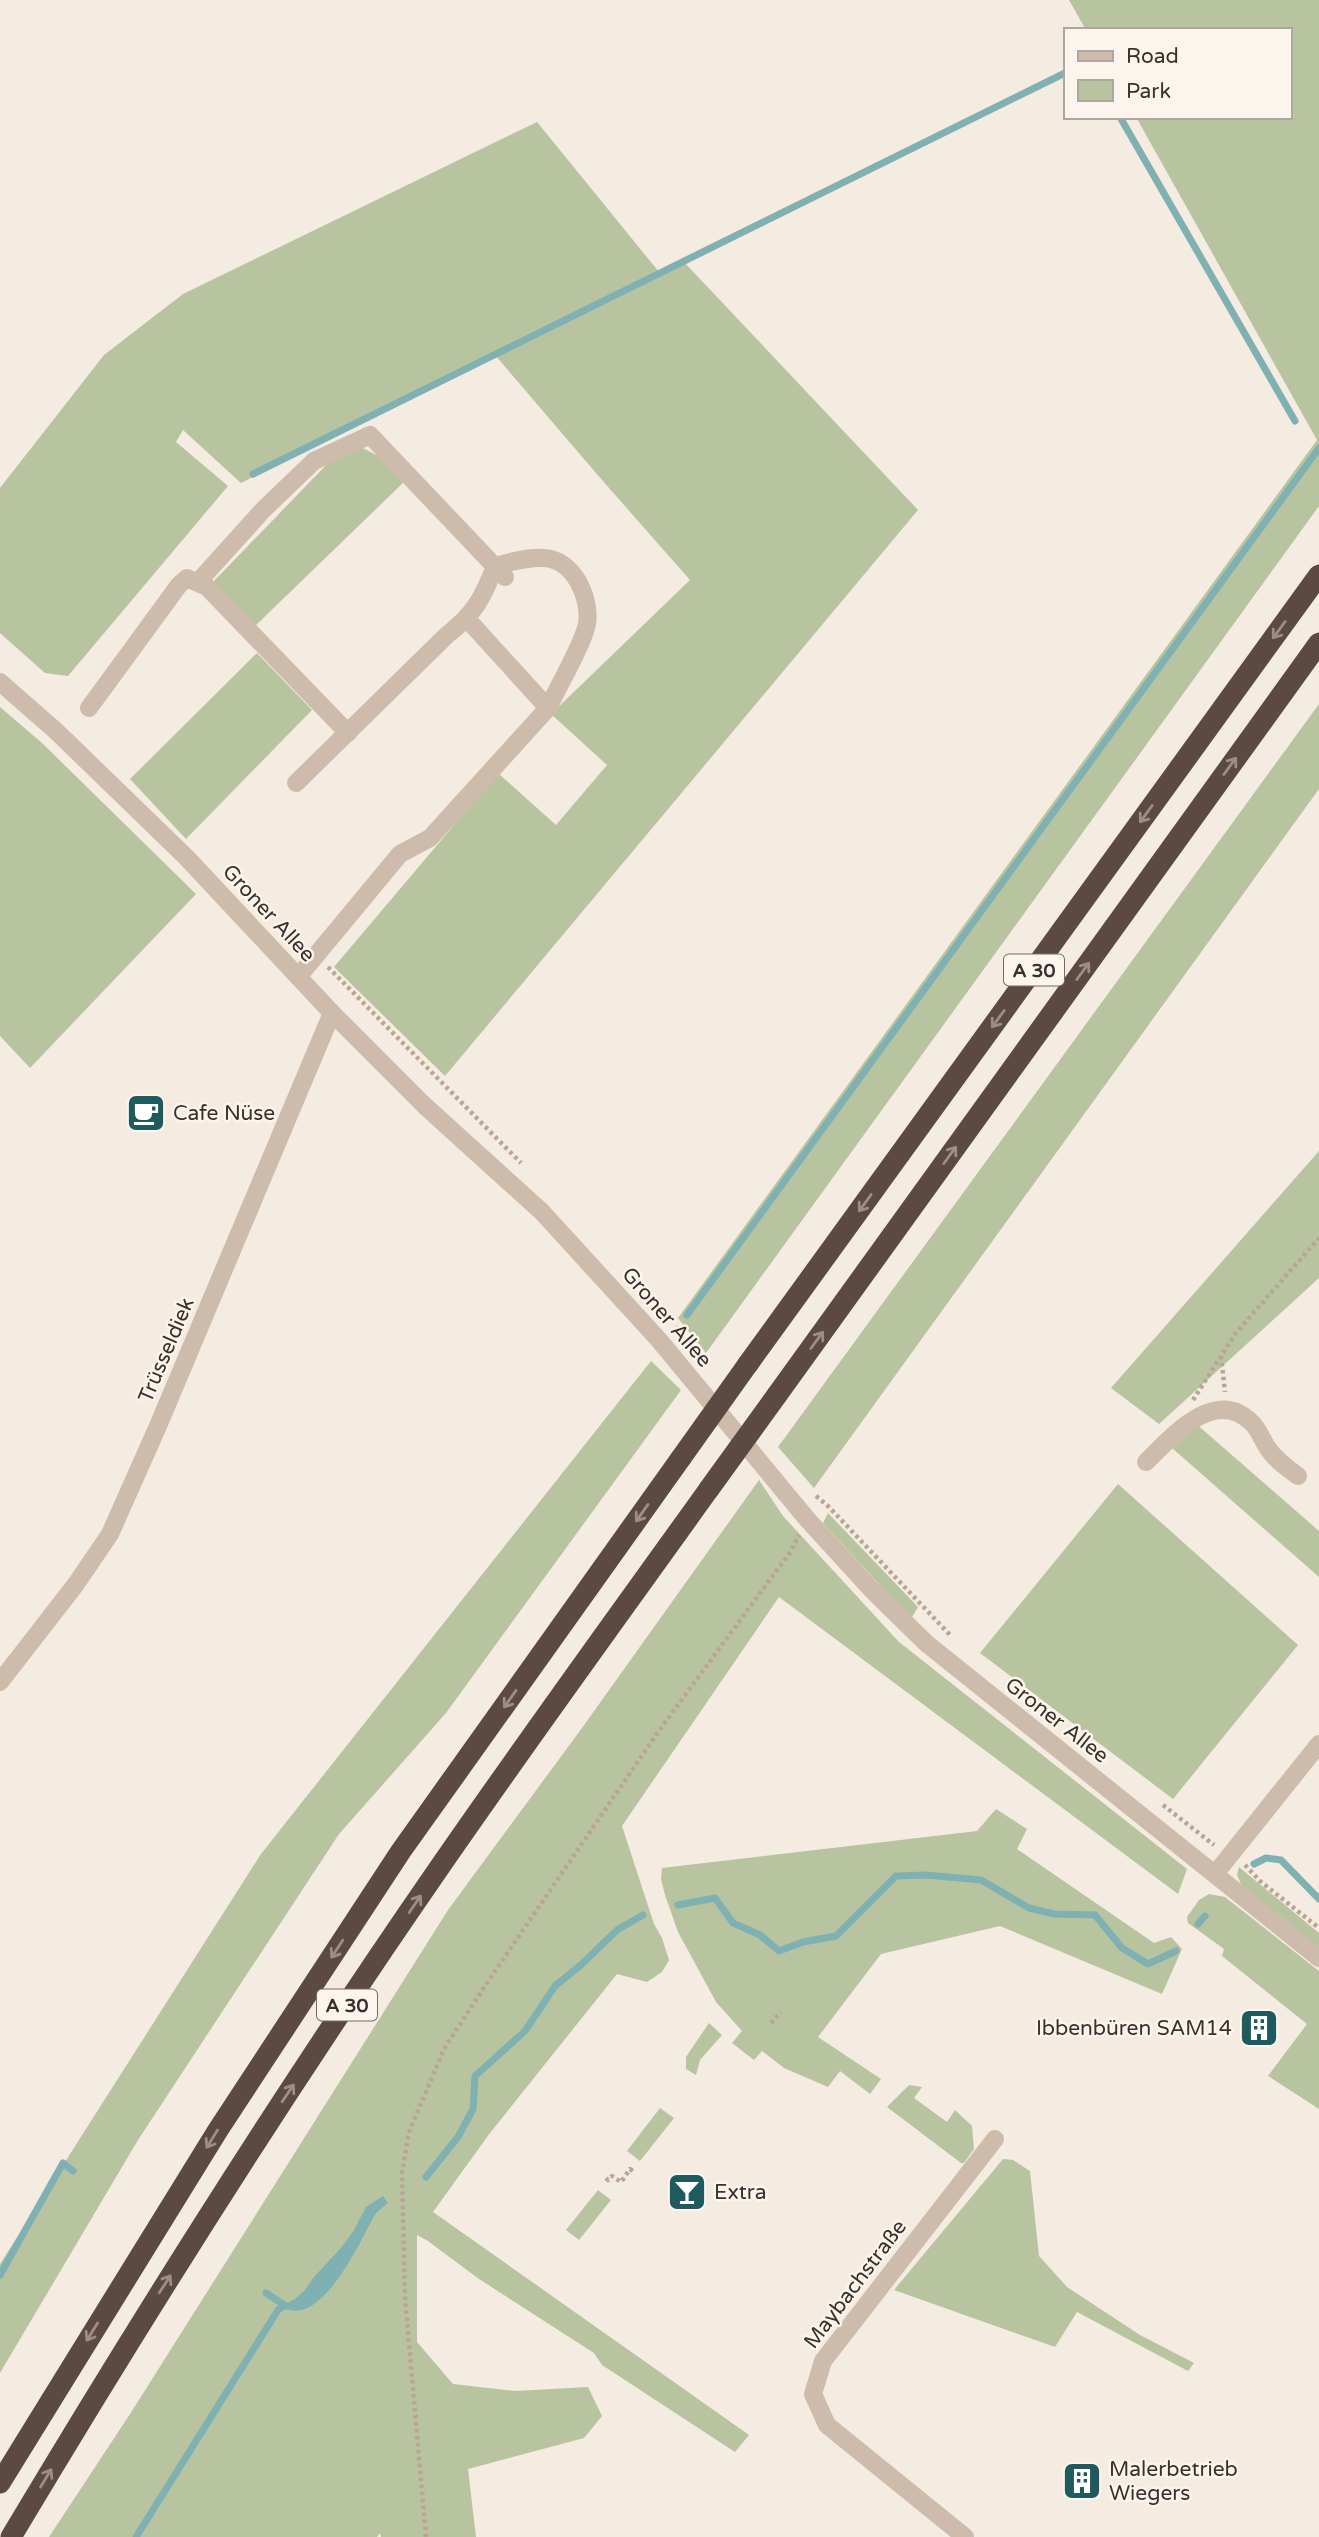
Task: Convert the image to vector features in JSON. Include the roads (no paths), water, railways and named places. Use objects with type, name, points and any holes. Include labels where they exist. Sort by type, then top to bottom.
[{"type":"highway","name":"A 30","points":[[0,2483],[7,2467],[218,2130],[401,1851],[748,1364],[1319,575]]},
{"type":"highway","name":"A 30","points":[[11,2537],[117,2360],[276,2110],[437,1871],[1319,643]]},
{"type":"street","points":[[198,582],[263,510],[314,461],[370,435],[500,571]]},
{"type":"street","points":[[296,783],[447,635],[467,619],[500,571],[545,558],[562,564],[577,579],[585,597],[587,623],[548,708],[430,838],[400,854],[298,977]]},
{"type":"street","points":[[89,708],[179,585],[187,578],[207,587],[348,733]]},
{"type":"street","points":[[467,619],[548,708]]},
{"type":"street","name":"Groner Allee","points":[[0,682],[56,731],[187,858],[332,1013],[425,1106],[541,1212],[659,1340],[807,1519],[871,1589],[949,1664],[1319,1958]]},
{"type":"street","name":"Trüsseldiek","points":[[0,1682],[76,1584],[110,1535],[164,1414],[332,1013]]},
{"type":"street","points":[[1146,1462],[1199,1415],[1220,1410],[1251,1422],[1274,1456],[1298,1476]]},
{"type":"street","points":[[1215,1874],[1319,1744]]},
{"type":"street","name":"Maybachstraße","points":[[965,2537],[827,2425],[813,2394],[823,2361],[995,2139]]},
{"type":"water","points":[[383,2196],[388,2203],[374,2216],[336,2282],[309,2307],[295,2311],[281,2306],[305,2290],[353,2232],[366,2207]]},
{"type":"waterway","points":[[253,474],[1064,73]]},
{"type":"waterway","points":[[1121,119],[1295,421]]},
{"type":"waterway","points":[[687,1315],[1319,448]]},
{"type":"waterway","points":[[1254,1864],[1266,1858],[1281,1860],[1319,1899]]},
{"type":"waterway","points":[[678,1905],[715,1898],[733,1923],[760,1935],[779,1951],[803,1942],[836,1936],[896,1876],[926,1875],[981,1880],[1029,1908],[1054,1914],[1095,1915],[1122,1948],[1148,1964],[1176,1951]]},
{"type":"waterway","points":[[426,2177],[458,2137],[473,2109],[475,2076],[525,2031],[555,1986],[617,1930],[643,1915]]},
{"type":"waterway","points":[[1198,1924],[1205,1916]]},
{"type":"waterway","points":[[0,2275],[63,2163],[73,2171]]},
{"type":"waterway","points":[[266,2293],[286,2306]]},
{"type":"waterway","points":[[136,2537],[278,2310],[285,2305]]},
{"type":"place","name":"Cafe Nüse","points":[[146,1113]]},
{"type":"place","name":"Ibbenbüren SAM14","points":[[1259,2028]]},
{"type":"place","name":"Extra","points":[[687,2192]]},
{"type":"place","name":"Malerbetrieb Wiegers","points":[[1082,2481]]}]
